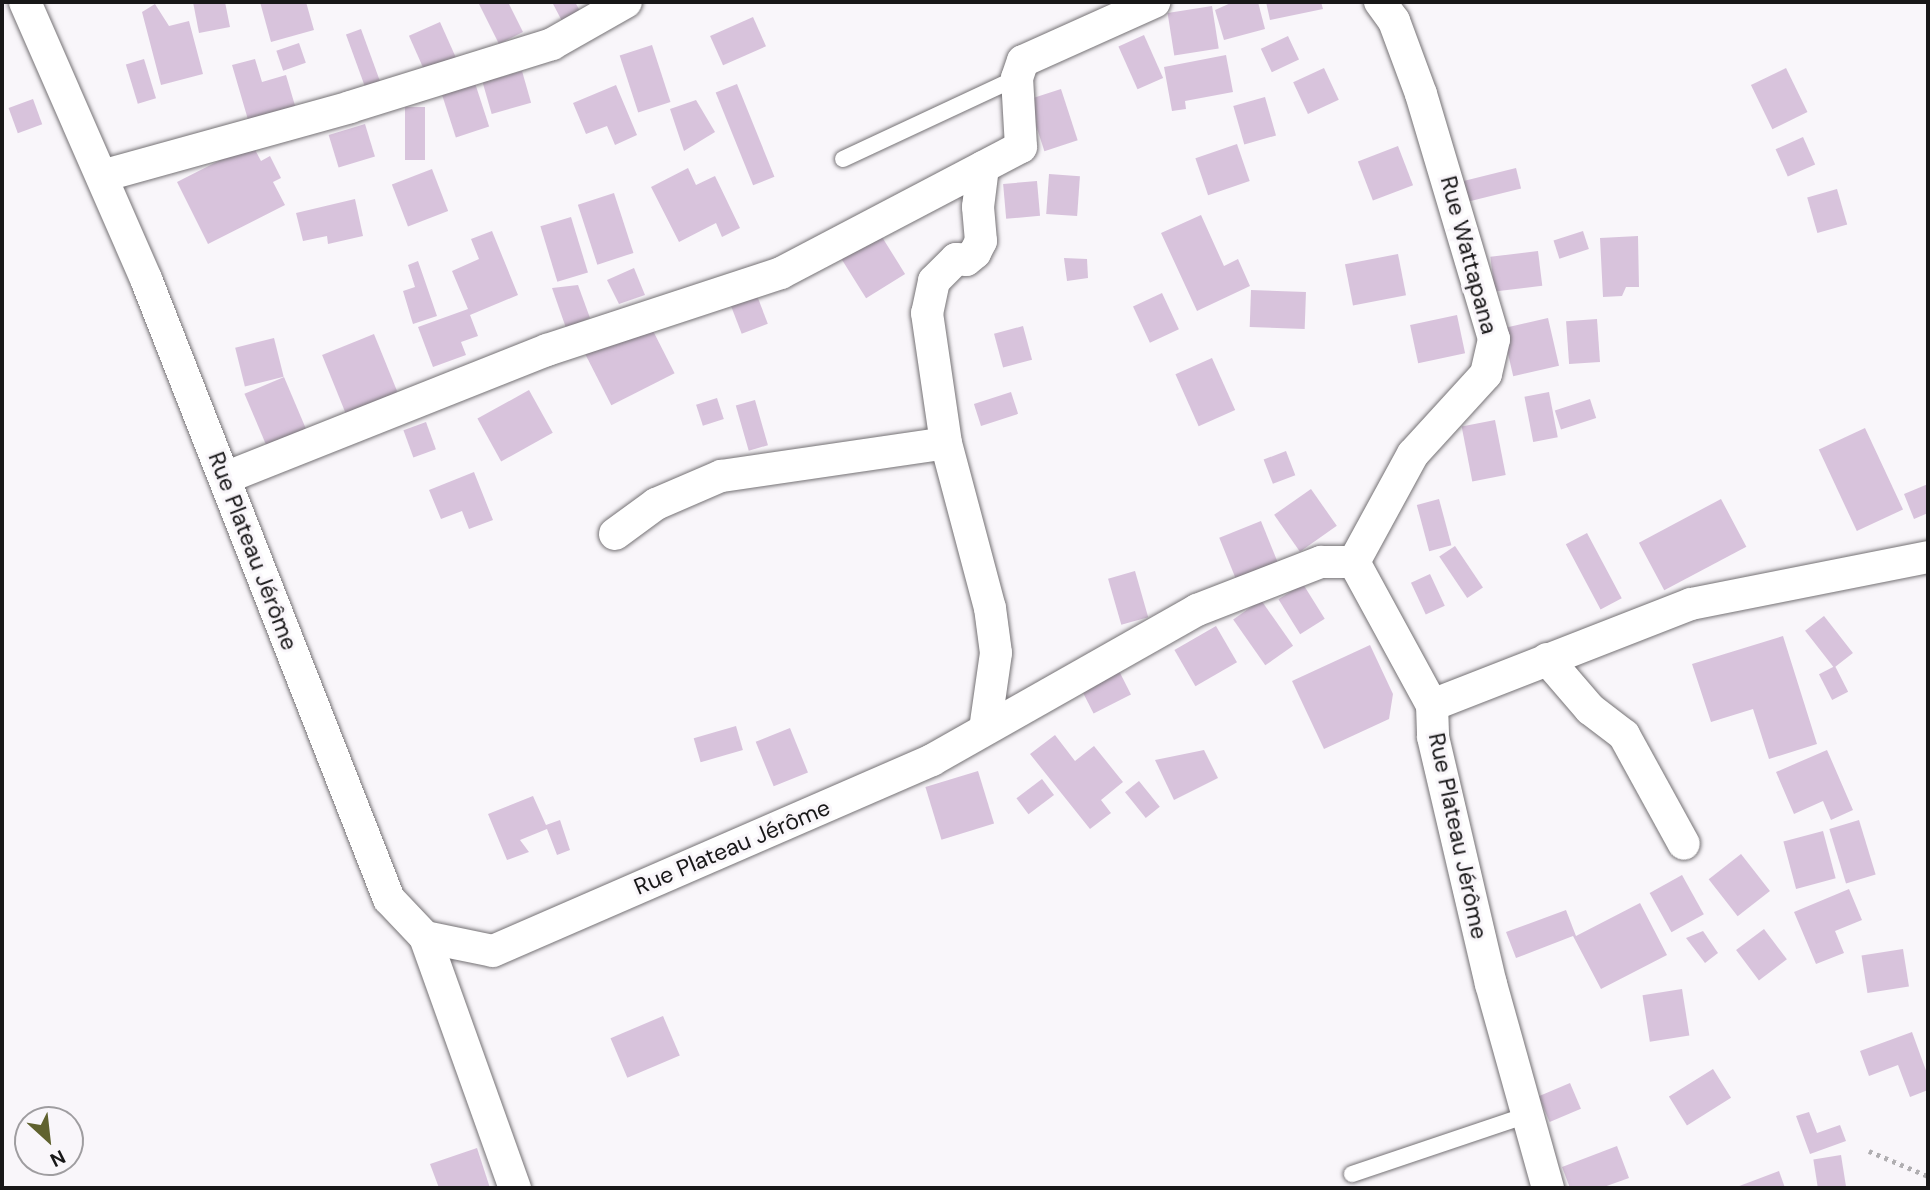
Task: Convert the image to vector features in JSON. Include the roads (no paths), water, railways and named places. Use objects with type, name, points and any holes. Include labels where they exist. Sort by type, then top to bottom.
[{"type":"street","name":"Rue Plateau Jérôme","points":[[25,2],[102,176],[225,478],[388,899],[425,937],[493,951],[932,760],[1197,610],[1321,562],[1354,562],[1432,705],[1433,737],[1527,1115],[1548,1188]]},
{"type":"street","points":[[102,176],[350,107],[552,44],[626,2]]},
{"type":"street","points":[[225,478],[547,350],[781,273],[1021,147],[1017,78],[1023,61],[1154,2]]},
{"type":"street","name":"Rue Wattapana","points":[[1354,562],[1413,454],[1486,374],[1494,340],[1421,94],[1394,20],[1380,2]]},
{"type":"street","points":[[983,167],[978,207],[981,241],[966,260],[956,260],[934,281],[929,301],[946,443],[990,608],[996,653],[985,729]]},
{"type":"street","points":[[615,534],[656,504],[721,475],[946,443]]},
{"type":"street","points":[[1432,705],[1691,604],[1928,557]]},
{"type":"street","points":[[1547,659],[1590,709],[1624,735],[1684,844]]},
{"type":"street","points":[[425,937],[515,1188]]},
{"type":"lane","points":[[843,159],[1017,78]]},
{"type":"lane","points":[[1352,1174],[1527,1115]]}]
